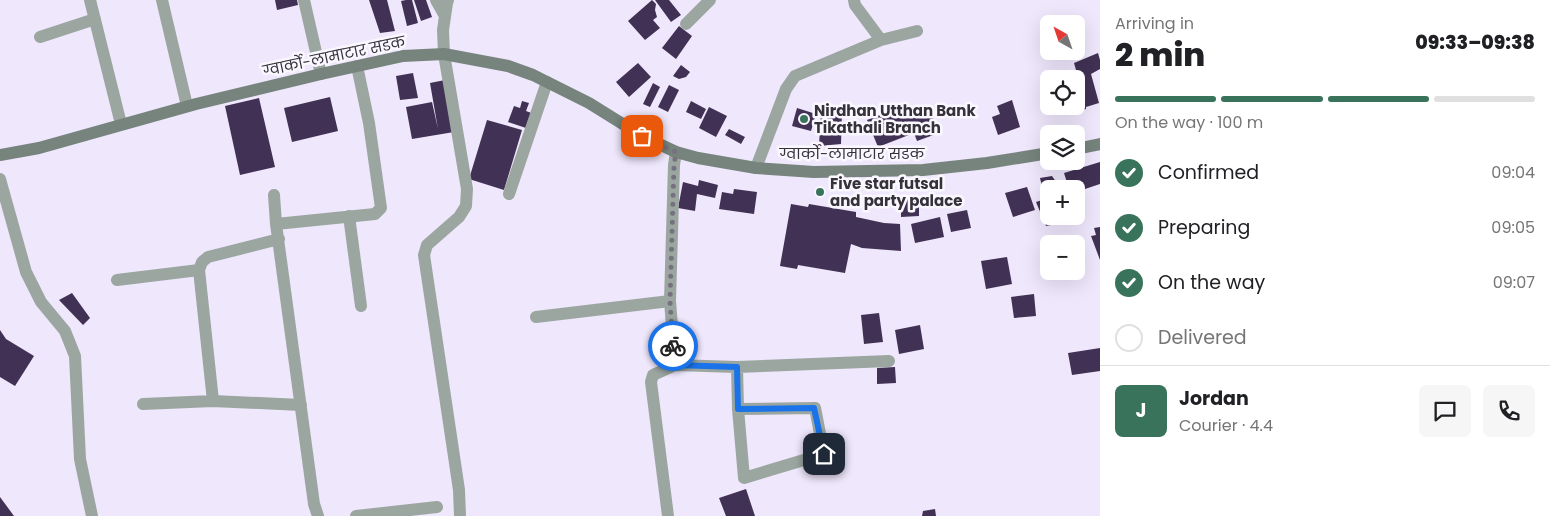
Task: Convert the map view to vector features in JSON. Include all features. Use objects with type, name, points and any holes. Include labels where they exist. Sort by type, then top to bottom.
[{"type":"main road","name":"ग्वार्को-लामाटार सडक","points":[[0,155],[39,148],[187,106],[321,74],[403,56],[444,54],[508,66],[547,82],[589,103],[642,136],[676,152],[698,158],[756,168],[814,172],[923,170],[1040,154]]},
{"type":"main road","points":[[1085,147],[1100,144]]},
{"type":"street","points":[[90,0],[121,124]]},
{"type":"street","points":[[162,0],[187,106]]},
{"type":"street","points":[[304,0],[321,74]]},
{"type":"street","points":[[436,0],[445,16]]},
{"type":"street","points":[[448,0],[443,30],[444,54],[467,189],[466,206],[459,217],[427,245],[424,255],[459,490],[460,516]]},
{"type":"street","points":[[686,24],[710,0]]},
{"type":"street","points":[[854,0],[855,5],[880,40]]},
{"type":"street","points":[[40,37],[95,19]]},
{"type":"street","points":[[756,168],[786,89],[795,76],[880,40],[917,31]]},
{"type":"street","points":[[276,224],[375,214],[381,208],[369,123],[358,66]]},
{"type":"street","points":[[509,194],[547,82]]},
{"type":"street","points":[[675,365],[670,301],[676,152]]},
{"type":"street","points":[[0,179],[26,272],[41,302],[65,331],[75,356],[80,459],[92,516]]},
{"type":"street","points":[[274,195],[276,224],[314,504],[318,516]]},
{"type":"street","points":[[349,216],[361,306]]},
{"type":"street","points":[[213,402],[199,270],[202,262],[208,257],[279,240]]},
{"type":"street","points":[[117,280],[199,270]]},
{"type":"street","points":[[536,317],[670,301]]},
{"type":"street","points":[[668,516],[650,382],[653,375],[675,365],[737,367],[889,360]]},
{"type":"street","points":[[737,367],[738,409],[744,478],[824,454],[814,408],[738,409]]},
{"type":"street","points":[[143,404],[213,402],[301,405]]},
{"type":"street","points":[[356,516],[437,507]]},
{"type":"building","points":[[275,0],[297,0],[298,5],[277,10]]},
{"type":"building","points":[[369,0],[387,0],[395,31],[380,33]]},
{"type":"building","points":[[412,0],[418,23],[407,26],[401,1]]},
{"type":"building","points":[[414,0],[426,0],[432,17],[421,21]]},
{"type":"building","points":[[652,0],[656,4],[657,17],[653,20],[660,28],[645,40],[628,21]]},
{"type":"building","points":[[655,0],[669,0],[681,15],[671,22]]},
{"type":"building","points":[[679,26],[692,36],[676,59],[662,48]]},
{"type":"building","points":[[1098,53],[1100,69],[1091,74],[1099,103],[1086,107],[1085,109],[1085,70],[1076,70],[1074,63]]},
{"type":"building","points":[[638,63],[651,77],[629,97],[616,82]]},
{"type":"building","points":[[681,65],[690,72],[686,77],[679,79],[673,76]]},
{"type":"building","points":[[413,73],[418,98],[400,100],[396,76]]},
{"type":"building","points":[[445,80],[454,132],[412,139],[406,107],[432,102],[438,129],[430,83]]},
{"type":"building","points":[[653,83],[660,87],[650,107],[643,104]]},
{"type":"building","points":[[669,85],[679,90],[668,112],[658,107]]},
{"type":"building","points":[[330,97],[338,131],[292,142],[284,108]]},
{"type":"building","points":[[259,98],[275,167],[240,175],[225,106]]},
{"type":"building","points":[[1012,100],[1020,127],[998,135],[992,117],[1000,114],[997,106]]},
{"type":"building","points":[[522,101],[529,103],[526,111],[534,114],[529,129],[508,122],[514,106],[520,108]]},
{"type":"building","points":[[691,101],[706,109],[701,119],[686,112]]},
{"type":"building","points":[[903,106],[907,116],[929,108],[939,133],[917,141],[914,133],[878,147],[867,120]]},
{"type":"building","points":[[709,107],[727,116],[716,137],[699,128]]},
{"type":"building","points":[[797,108],[816,114],[811,131],[792,126]]},
{"type":"building","points":[[821,110],[842,110],[841,144],[819,146]]},
{"type":"building","points":[[487,120],[522,130],[504,190],[469,179]]},
{"type":"building","points":[[729,129],[745,137],[741,144],[725,135]]},
{"type":"building","points":[[1100,162],[1100,184],[1085,189],[1085,180],[1066,180],[1064,173],[1074,170],[1085,170],[1085,167]]},
{"type":"building","points":[[1052,176],[1055,180],[1040,180],[1040,178]]},
{"type":"building","points":[[699,180],[718,185],[715,198],[697,194],[695,211],[678,208],[683,182],[698,186]]},
{"type":"building","points":[[1027,187],[1035,210],[1013,217],[1005,193]]},
{"type":"building","points":[[734,189],[757,192],[754,214],[719,209],[722,192],[733,194]]},
{"type":"building","points":[[919,197],[919,216],[901,217],[901,198]]},
{"type":"building","points":[[1040,201],[1040,212],[1036,202]]},
{"type":"building","points":[[791,204],[808,207],[809,204],[856,212],[856,217],[884,223],[900,224],[901,251],[862,248],[851,244],[845,273],[798,265],[797,269],[780,266]]},
{"type":"building","points":[[967,210],[971,228],[951,232],[947,214]]},
{"type":"building","points":[[940,217],[944,237],[915,243],[911,224]]},
{"type":"building","points":[[1100,227],[1100,260],[1091,236],[1096,235],[1094,228]]},
{"type":"building","points":[[1007,257],[1012,284],[986,289],[981,261]]},
{"type":"building","points":[[72,293],[90,318],[83,325],[59,300]]},
{"type":"building","points":[[1034,294],[1036,316],[1014,318],[1011,297]]},
{"type":"building","points":[[879,313],[883,342],[864,344],[861,315]]},
{"type":"building","points":[[920,325],[924,349],[899,354],[895,330]]},
{"type":"building","points":[[0,330],[6,339],[34,356],[15,386],[0,377]]},
{"type":"building","points":[[1100,348],[1100,371],[1072,375],[1068,353]]},
{"type":"building","points":[[895,367],[896,383],[877,384],[877,368]]},
{"type":"building","points":[[746,489],[755,516],[726,516],[719,498]]},
{"type":"building","points":[[0,497],[14,516],[0,516]]},
{"type":"building","points":[[935,509],[936,516],[922,516],[923,511]]},
{"type":"way so far","points":[[642,136],[676,152],[670,301],[673,346]]},
{"type":"place","name":"Nirdhan Utthan Bank Tikathali Branch","points":[[804,119]]},
{"type":"place","name":"Five star futsal and party palace","points":[[820,192]]},
{"type":"route","points":[[673,346],[675,365],[737,367],[738,409],[814,408],[824,454]]}]
